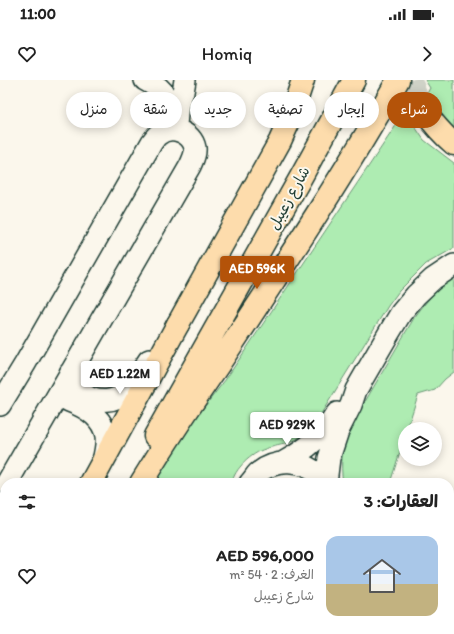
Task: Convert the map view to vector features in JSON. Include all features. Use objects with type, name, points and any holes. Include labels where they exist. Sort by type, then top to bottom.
[{"type":"main road","points":[[94,478],[280,141],[290,119],[303,80]]},
{"type":"main road","name":"شارع زعيبل","points":[[132,478],[354,80]]},
{"type":"main road","points":[[144,478],[346,168],[377,118],[398,80]]},
{"type":"main road","points":[[438,128],[454,144]]},
{"type":"street","points":[[145,80],[160,89],[165,95],[171,130]]},
{"type":"street","points":[[171,130],[176,117],[185,80]]},
{"type":"street","points":[[0,405],[152,142],[158,135],[171,130],[184,133],[191,139],[195,148],[194,157],[10,478]]},
{"type":"street","points":[[326,478],[333,444],[356,390],[401,313],[416,294],[433,278],[454,265]]},
{"type":"street","points":[[70,373],[78,388],[90,398],[98,401],[118,397],[133,384],[157,349],[178,324]]},
{"type":"street","points":[[254,478],[257,474],[270,466],[284,462],[309,447],[328,427],[350,394],[356,390]]},
{"type":"street","points":[[57,397],[76,403],[99,419],[104,427],[106,437],[106,447],[103,461]]},
{"type":"street","points":[[284,462],[297,463],[308,468],[321,478]]},
{"type":"green space","points":[[425,80],[454,80],[454,131],[442,119],[442,92],[428,92],[430,88]]},
{"type":"green space","points":[[394,128],[416,128],[424,140],[454,163],[454,248],[426,264],[399,291],[388,306],[319,417],[300,437],[289,443],[265,449],[255,454],[244,462],[233,478],[158,478],[180,438],[226,379]]},
{"type":"green space","points":[[454,279],[454,372],[435,390],[418,395],[409,422],[398,422],[398,458],[392,478],[343,478],[342,456],[349,429],[414,318],[427,301],[442,286]]},
{"type":"tunnel","points":[[411,80],[416,92]]}]
